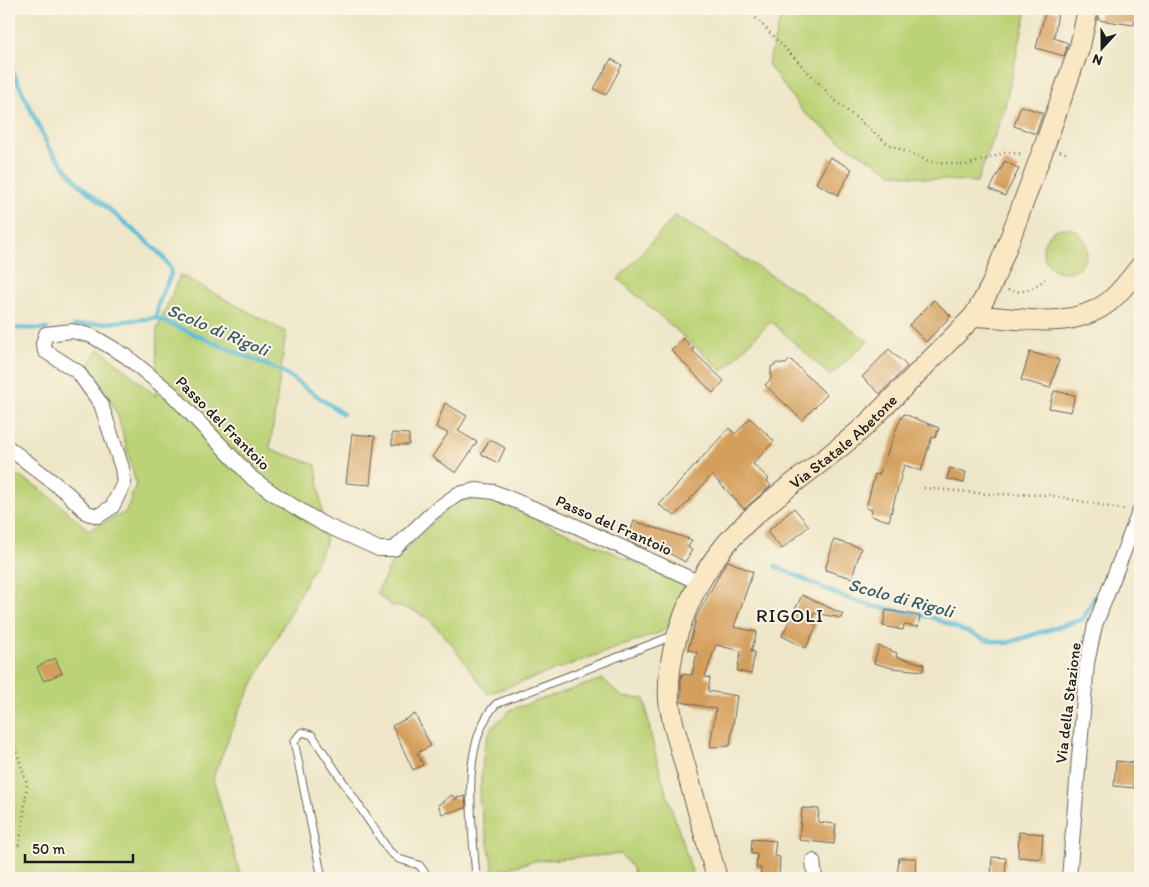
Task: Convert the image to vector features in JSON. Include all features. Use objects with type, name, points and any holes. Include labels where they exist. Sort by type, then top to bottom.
[{"type":"main road","name":"Via Statale Abetone","points":[[717,878],[673,723],[669,701],[678,633],[700,584],[722,551],[738,532],[759,512],[865,426],[974,316],[992,284],[1039,160],[1080,46],[1088,9]]},
{"type":"main road","points":[[974,316],[1045,320],[1077,318],[1108,303],[1140,267]]},
{"type":"street","name":"Passo del Frantoio","points":[[9,448],[67,493],[87,513],[98,516],[112,507],[124,483],[122,468],[101,404],[78,372],[45,351],[43,344],[46,334],[72,331],[92,336],[126,356],[172,394],[253,479],[323,524],[380,548],[394,549],[433,512],[458,494],[476,490],[494,492],[569,523],[700,584]]},
{"type":"street","name":"Via della Stazione","points":[[1069,878],[1088,663],[1096,625],[1140,511]]},
{"type":"street","points":[[813,861],[815,878]]},
{"type":"lane","points":[[476,878],[471,784],[473,753],[480,729],[489,712],[496,704],[678,633]]},
{"type":"lane","points":[[322,878],[294,741],[302,732],[312,735],[389,850],[399,859],[419,865],[428,878]]},
{"type":"path","points":[[744,9],[750,12],[774,36],[839,104],[888,144],[928,162],[966,165],[1004,152],[1020,153],[1039,160]]},
{"type":"path","points":[[1027,289],[1036,287],[1045,279]]},
{"type":"path","points":[[924,488],[988,494],[1048,495],[1140,511]]},
{"type":"path","points":[[9,728],[27,784],[18,849]]},
{"type":"green space","points":[[783,9],[1027,9],[1003,114],[977,182],[929,179],[892,173],[844,144],[803,112],[768,64]]},
{"type":"green space","points":[[675,216],[798,292],[868,341],[830,376],[771,321],[723,371],[618,279]]},
{"type":"green space","points":[[1065,228],[1077,232],[1083,238],[1087,250],[1083,262],[1077,268],[1065,272],[1053,268],[1047,262],[1043,250],[1047,238],[1053,232]]},
{"type":"green space","points":[[180,275],[286,332],[270,449],[316,465],[326,543],[239,711],[213,778],[241,878],[9,878],[9,470],[42,490],[89,530],[126,512],[136,484],[118,416],[107,394],[87,367],[99,348],[156,396],[157,329]]},
{"type":"green space","points":[[492,500],[687,585],[670,625],[661,632],[488,694],[450,642],[429,619],[410,609],[390,605],[377,593],[395,556],[411,545],[455,501]]},
{"type":"green space","points":[[603,679],[622,697],[645,699],[648,722],[665,789],[694,878],[636,878],[631,866],[620,854],[534,861],[494,872],[479,800],[484,748],[491,728],[512,709]]},
{"type":"building","points":[[1046,9],[1058,12],[1054,38],[1068,43],[1064,56],[1036,48]]},
{"type":"building","points":[[1100,9],[1136,11],[1134,25],[1098,20]]},
{"type":"building","points":[[611,59],[622,65],[606,95],[594,89]]},
{"type":"building","points":[[1021,106],[1043,113],[1036,134],[1014,126]]},
{"type":"building","points":[[830,157],[852,169],[838,195],[816,183]]},
{"type":"building","points":[[1005,161],[1019,169],[1005,196],[990,189]]},
{"type":"building","points":[[934,300],[951,316],[926,342],[909,325]]},
{"type":"building","points":[[683,338],[694,349],[692,350],[724,381],[713,393],[671,350]]},
{"type":"building","points":[[889,349],[907,366],[880,394],[862,377]]},
{"type":"building","points":[[1030,352],[1059,360],[1050,388],[1021,380]]},
{"type":"building","points":[[790,359],[827,395],[802,420],[765,385],[771,379],[771,367],[777,363],[786,364]]},
{"type":"building","points":[[1054,391],[1075,395],[1071,412],[1049,408]]},
{"type":"building","points":[[445,403],[467,416],[458,431],[477,442],[456,473],[432,457],[448,433],[436,427]]},
{"type":"building","points":[[904,414],[939,428],[935,438],[932,437],[921,471],[904,465],[889,521],[871,516],[872,510],[866,508],[875,474],[879,475],[899,422]]},
{"type":"building","points":[[750,418],[774,441],[753,464],[769,479],[767,481],[771,486],[744,509],[712,475],[675,516],[659,505],[729,428],[735,434]]},
{"type":"building","points":[[392,433],[409,434],[409,445],[392,445]]},
{"type":"building","points":[[352,434],[375,436],[370,485],[346,483]]},
{"type":"building","points":[[490,439],[505,448],[498,463],[481,454]]},
{"type":"building","points":[[950,468],[966,472],[964,483],[947,479]]},
{"type":"building","points":[[794,508],[809,526],[782,549],[767,532]]},
{"type":"building","points":[[634,521],[692,540],[688,547],[692,550],[685,562],[649,542],[646,549],[628,540]]},
{"type":"building","points":[[834,540],[861,548],[852,578],[825,570]]},
{"type":"building","points":[[728,561],[753,572],[734,627],[757,632],[751,651],[755,652],[751,674],[737,671],[741,651],[716,645],[705,677],[710,678],[708,691],[737,696],[730,746],[710,747],[716,709],[681,702],[681,679],[682,674],[692,675],[697,652],[688,650],[696,618]]},
{"type":"building","points":[[802,595],[843,614],[841,618],[814,613],[812,623],[817,625],[806,648],[782,636]]},
{"type":"building","points":[[886,610],[920,616],[918,627],[904,625],[903,630],[883,626]]},
{"type":"building","points":[[879,646],[897,653],[896,657],[924,664],[923,671],[892,668],[874,663]]},
{"type":"building","points":[[55,658],[62,673],[44,681],[37,667]]},
{"type":"building","points":[[415,714],[431,746],[417,753],[423,765],[413,770],[392,726]]},
{"type":"building","points":[[1116,761],[1137,763],[1134,788],[1114,786]]},
{"type":"building","points":[[452,795],[454,799],[465,796],[466,808],[442,814],[438,805]]},
{"type":"building","points":[[802,808],[819,809],[818,822],[836,824],[834,844],[799,840]]},
{"type":"building","points":[[1019,832],[1043,834],[1041,859],[1018,857]]},
{"type":"building","points":[[752,839],[776,841],[774,856],[780,857],[779,878],[760,878],[761,868],[756,868],[757,854],[751,854]]},
{"type":"building","points":[[992,857],[1006,858],[1005,878],[991,878]]},
{"type":"building","points":[[899,858],[916,858],[915,878],[897,878]]},
{"type":"waterway","points":[[9,69],[13,72],[49,148],[79,184],[153,247],[170,268],[171,274],[159,301],[156,318]]},
{"type":"waterway","name":"Scolo di Rigoli","points":[[74,326],[156,318],[283,372],[343,414]]},
{"type":"waterway","name":"Scolo di Rigoli","points":[[9,328],[47,329]]},
{"type":"waterway","name":"Scolo di Rigoli","points":[[775,566],[841,596],[872,606],[931,617],[987,640],[1007,643],[1083,619],[1095,597]]},
{"type":"district","name":"RIGOLI","points":[[790,615]]}]
